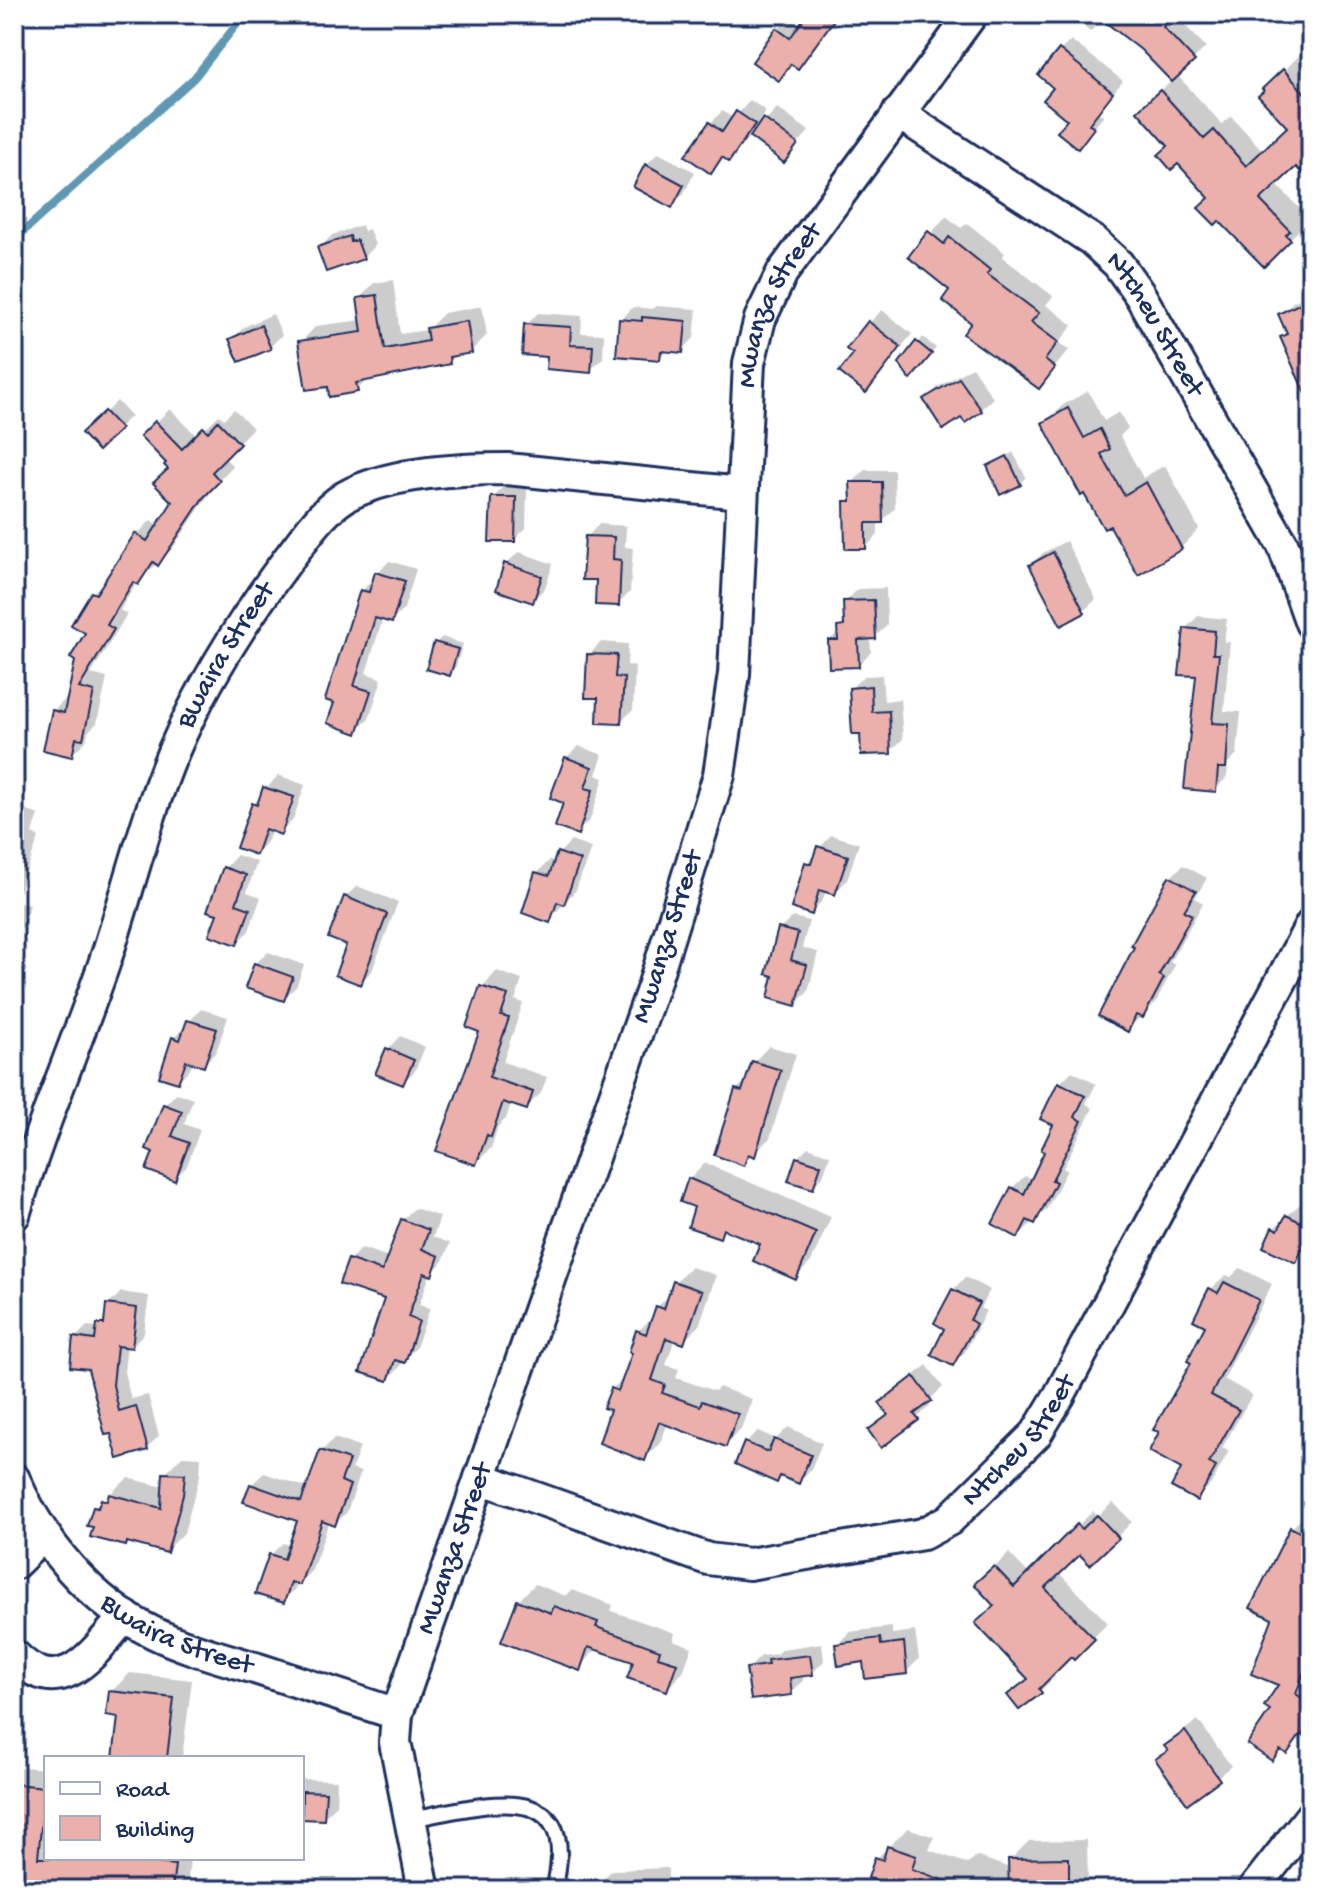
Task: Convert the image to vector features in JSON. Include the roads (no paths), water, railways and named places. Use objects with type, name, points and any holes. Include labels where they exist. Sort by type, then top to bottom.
[{"type":"street","name":"Mwanza Street","points":[[424,1890],[395,1742],[397,1714],[654,984],[719,775],[734,674],[749,363],[765,307],[782,273],[972,14]]},
{"type":"street","name":"Ntcheu Street","points":[[898,113],[1092,240],[1118,264],[1140,295],[1283,545],[1311,623]]},
{"type":"street","name":"Bwaira Street","points":[[14,1215],[104,963],[173,753],[194,707],[266,589],[330,510],[350,493],[401,478],[482,469],[741,493]]},
{"type":"street","name":"Ntcheu Street","points":[[480,1478],[708,1559],[749,1564],[923,1534],[949,1520],[1036,1434],[1044,1421],[1311,925]]},
{"type":"street","name":"Bwaira Street","points":[[14,1479],[43,1536],[69,1567],[125,1616],[153,1633],[191,1648],[397,1714]]},
{"type":"street","points":[[14,1564],[43,1536]]},
{"type":"street","points":[[14,1655],[33,1670],[49,1676],[68,1673],[85,1662],[125,1616]]},
{"type":"street","points":[[1253,1890],[1311,1816]]},
{"type":"lane","points":[[410,1819],[504,1803],[523,1804],[538,1810],[552,1823],[558,1842],[560,1866],[554,1890]]},
{"type":"waterway","points":[[14,240],[194,78],[245,14]]}]
